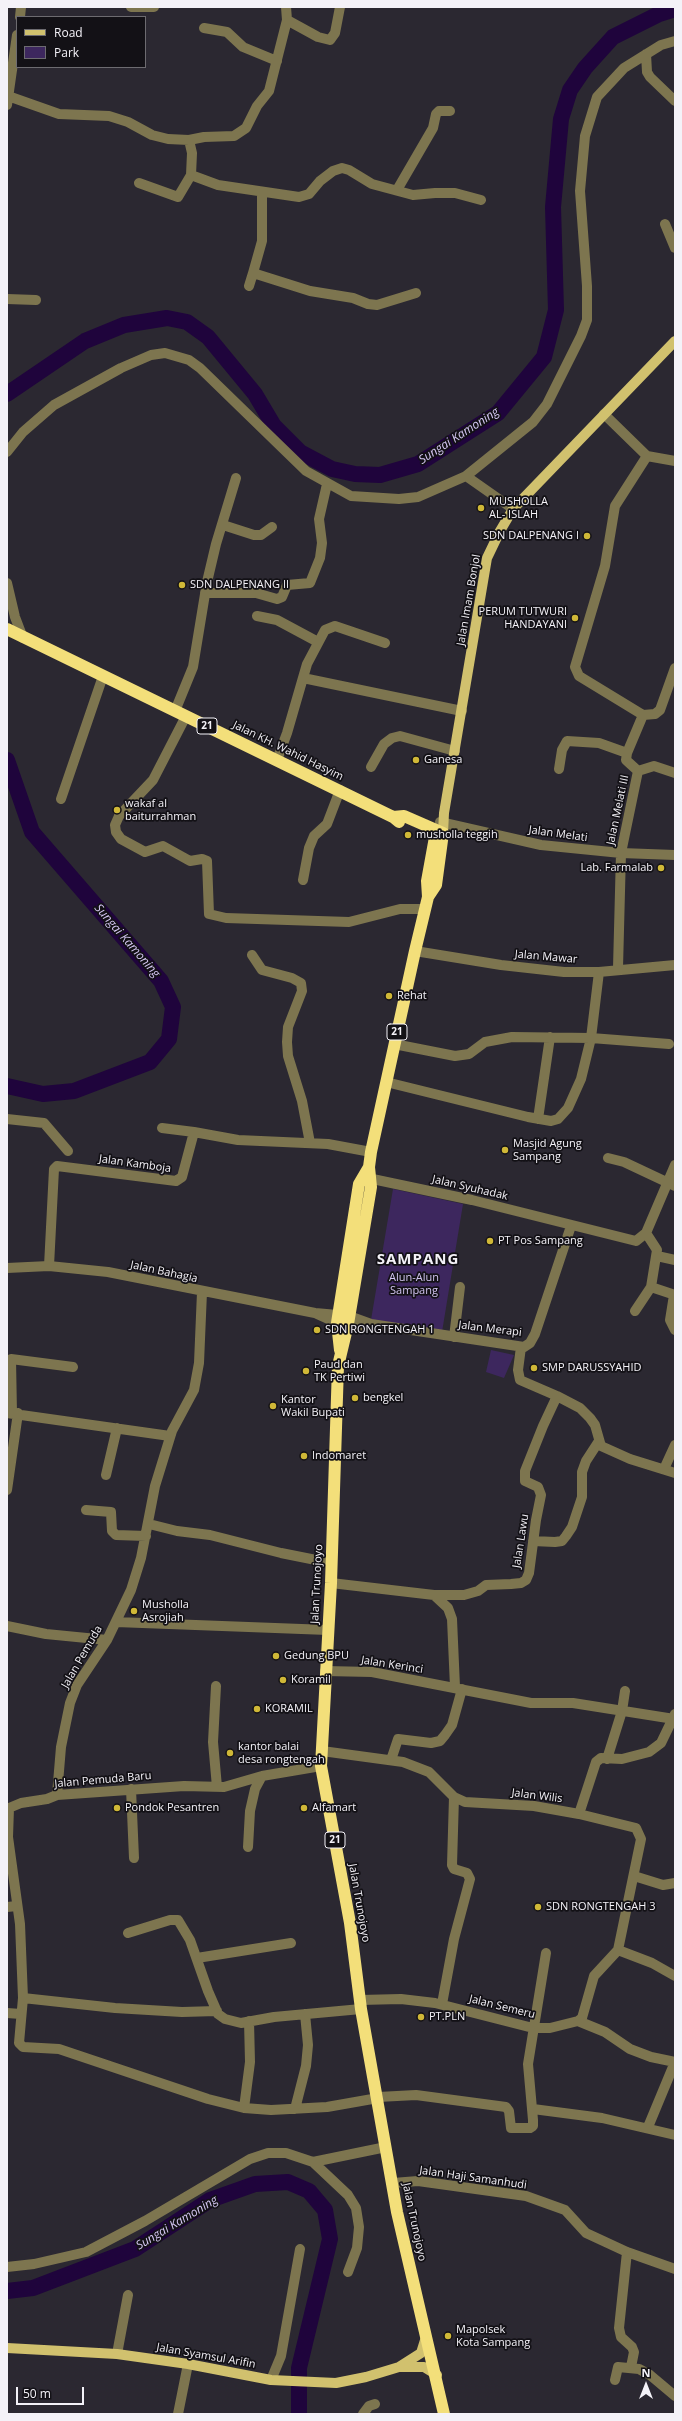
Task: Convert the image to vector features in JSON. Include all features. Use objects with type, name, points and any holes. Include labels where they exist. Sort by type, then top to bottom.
[{"type":"highway","name":"21","points":[[7,629],[22,637]]},
{"type":"highway","name":"Jalan KH. Wahid Hasyim","points":[[22,637],[340,790],[393,817],[400,823],[440,829]]},
{"type":"highway","name":"Jalan KH. Wahid Hasyim","points":[[393,817],[404,816],[424,826],[440,829]]},
{"type":"highway","name":"21","points":[[343,1319],[359,1184],[368,1174],[371,1152],[394,1044],[426,903],[436,885],[440,829]]},
{"type":"highway","name":"Jalan Trunojoyo","points":[[343,1319],[333,1456],[331,1583],[325,1670],[321,1766],[345,1894],[361,2004],[386,2147],[426,2336]]},
{"type":"highway","name":"21","points":[[426,2336],[437,2376],[444,2414]]},
{"type":"main road","name":"Jalan Imam Bonjol","points":[[440,829],[462,711],[487,558],[513,509],[675,341]]},
{"type":"main road","points":[[412,2363],[422,2353],[426,2336]]},
{"type":"main road","name":"Jalan Syamsul Arifin","points":[[7,2348],[117,2354],[188,2364],[271,2380],[336,2383],[366,2378],[412,2363]]},
{"type":"main road","points":[[412,2363],[432,2358]]},
{"type":"main road","points":[[412,2363],[424,2367],[437,2376]]},
{"type":"street","points":[[131,7],[154,7]]},
{"type":"street","points":[[16,42],[8,101],[59,114],[109,116],[128,122],[152,135],[189,140],[204,137],[234,136],[242,132],[269,91],[287,20],[286,7]]},
{"type":"street","points":[[287,20],[318,36],[330,40],[335,33],[340,7]]},
{"type":"street","points":[[204,28],[227,32],[243,47],[277,61]]},
{"type":"street","points":[[7,452],[23,432],[54,405],[121,368],[151,355],[164,353],[189,360],[200,368],[306,471],[351,496],[399,499],[418,496],[466,476],[533,422],[547,404],[581,336],[587,320],[587,286],[580,191],[585,136],[597,97],[624,68],[661,45],[675,41]]},
{"type":"street","points":[[646,54],[647,72],[650,77],[675,101]]},
{"type":"street","points":[[397,190],[433,128],[436,114],[439,111],[450,111]]},
{"type":"street","points":[[139,183],[178,197],[191,175],[192,153],[189,140]]},
{"type":"street","points":[[191,175],[218,185],[286,197],[305,196],[333,171],[342,168],[349,170],[372,184],[413,195],[428,193],[455,193],[481,200]]},
{"type":"street","points":[[249,286],[262,241],[262,192]]},
{"type":"street","points":[[665,224],[675,248]]},
{"type":"street","points":[[253,273],[310,291],[353,298],[368,304],[376,304],[416,293]]},
{"type":"street","points":[[7,299],[36,300]]},
{"type":"street","points":[[604,414],[647,456],[675,462]]},
{"type":"street","points":[[647,456],[615,506],[605,566],[575,668],[579,676],[643,715],[655,714],[660,710],[675,668]]},
{"type":"street","points":[[466,476],[513,509]]},
{"type":"street","points":[[236,478],[216,544],[205,593],[193,667],[181,713],[153,780],[119,816],[115,825],[116,832],[121,838],[144,852],[163,846],[190,861],[207,861],[209,914],[226,918],[349,922],[426,903]]},
{"type":"street","points":[[205,593],[256,593],[277,599],[282,597],[287,585],[310,583],[320,558],[322,544],[319,519],[327,484]]},
{"type":"street","points":[[223,525],[254,535],[260,535],[272,527]]},
{"type":"street","points":[[7,583],[15,617],[22,637]]},
{"type":"street","points":[[257,616],[277,620],[318,642]]},
{"type":"street","points":[[277,760],[287,733],[306,664],[325,630],[335,626],[385,643]]},
{"type":"street","points":[[61,799],[103,676]]},
{"type":"street","points":[[303,678],[462,711]]},
{"type":"street","points":[[643,715],[627,753],[626,760],[638,771],[654,766],[675,773]]},
{"type":"street","points":[[371,767],[384,744],[400,736],[455,750]]},
{"type":"street","points":[[559,769],[562,750],[567,741],[599,743],[627,753]]},
{"type":"street","name":"Jalan Melati III","points":[[618,968],[621,853],[638,771]]},
{"type":"street","points":[[303,880],[309,848],[314,836],[327,824],[340,790]]},
{"type":"street","name":"Jalan Melati","points":[[440,829],[541,845],[621,853],[675,855]]},
{"type":"street","name":"Jalan Mawar","points":[[415,951],[517,967],[564,972],[599,972],[618,968],[675,965]]},
{"type":"street","points":[[252,955],[262,970],[292,978],[301,984],[302,991],[288,1027],[287,1042],[288,1056],[302,1101],[310,1143]]},
{"type":"street","points":[[386,1082],[538,1119],[551,1121],[558,1119],[568,1108],[581,1079],[591,1038],[599,972]]},
{"type":"street","points":[[394,1044],[445,1055],[461,1056],[469,1054],[479,1045],[498,1039],[512,1037],[591,1038],[669,1044]]},
{"type":"street","points":[[538,1119],[550,1037]]},
{"type":"street","points":[[7,1119],[44,1123],[68,1151]]},
{"type":"street","points":[[162,1128],[238,1140],[310,1143],[371,1152]]},
{"type":"street","name":"Jalan Kamboja","points":[[49,1266],[55,1167],[62,1165],[176,1181],[182,1177],[194,1132]]},
{"type":"street","points":[[608,1158],[671,1184]]},
{"type":"street","points":[[635,1311],[651,1287],[657,1256],[657,1250],[646,1233],[671,1184],[675,1165]]},
{"type":"street","name":"Jalan Syuhadak","points":[[368,1174],[630,1240],[636,1241],[646,1233]]},
{"type":"street","name":"Jalan Merapi","points":[[343,1319],[521,1347],[528,1345],[535,1334],[571,1226]]},
{"type":"street","points":[[657,1256],[675,1260]]},
{"type":"street","name":"Jalan Bahagia","points":[[7,1268],[49,1266],[108,1272],[343,1319]]},
{"type":"street","points":[[454,1337],[460,1287]]},
{"type":"street","points":[[651,1287],[675,1295],[670,1320],[675,1330]]},
{"type":"street","points":[[116,1622],[131,1590],[149,1524],[155,1486],[171,1434],[194,1390],[199,1362],[202,1292]]},
{"type":"street","points":[[521,1347],[518,1370],[520,1380],[558,1396],[580,1408],[595,1425],[601,1446],[610,1451],[675,1473]]},
{"type":"street","points":[[7,1490],[12,1413],[9,1359],[72,1367]]},
{"type":"street","name":"Jalan Lawu","points":[[331,1583],[434,1595],[464,1595],[478,1591],[486,1585],[521,1583],[529,1573],[541,1491],[538,1487],[525,1481],[526,1471],[543,1426],[558,1396]]},
{"type":"street","points":[[12,1413],[171,1434]]},
{"type":"street","points":[[106,1475],[117,1428]]},
{"type":"street","points":[[533,1541],[562,1541],[572,1527],[582,1497],[582,1472],[586,1461],[599,1441]]},
{"type":"street","points":[[664,1469],[675,1445]]},
{"type":"street","points":[[86,1510],[111,1512],[112,1532],[116,1535],[146,1536]]},
{"type":"street","points":[[149,1524],[177,1531],[210,1535],[281,1553],[331,1563]]},
{"type":"street","points":[[391,1760],[398,1739],[431,1743],[440,1741],[452,1725],[459,1688],[452,1619],[448,1608],[434,1595]]},
{"type":"street","name":"Jalan Pemuda","points":[[57,1795],[61,1746],[70,1704],[78,1685],[107,1640],[116,1622],[328,1630]]},
{"type":"street","points":[[7,1626],[46,1634],[107,1640]]},
{"type":"street","name":"Jalan Kerinci","points":[[325,1670],[372,1672],[531,1703],[573,1703],[674,1717]]},
{"type":"street","points":[[216,1686],[213,1742],[217,1787]]},
{"type":"street","points":[[607,1759],[622,1711],[625,1691]]},
{"type":"street","points":[[579,1814],[596,1762],[607,1759],[622,1759],[649,1752],[661,1743],[674,1717]]},
{"type":"street","name":"Jalan Wilis","points":[[322,1751],[391,1760],[429,1772],[454,1797],[465,1802],[534,1806],[579,1814],[636,1828],[641,1839],[618,1950]]},
{"type":"street","name":"Jalan Pemuda Baru","points":[[321,1766],[262,1776],[245,1783],[217,1787],[189,1786],[57,1795],[47,1799],[21,1803],[8,1808],[9,1862],[12,1906],[23,1998],[19,2043],[23,2047],[59,2049],[208,2099],[244,2108],[295,2109],[327,2107],[378,2098],[416,2095],[506,2107],[509,2111],[511,2128],[519,2130],[527,2130],[533,2126],[532,2109]]},
{"type":"street","points":[[248,1847],[250,1811],[255,1789],[262,1776]]},
{"type":"street","points":[[131,1789],[134,1858]]},
{"type":"street","points":[[442,2004],[447,1985],[454,1939],[470,1879],[467,1873],[454,1869],[452,1865],[454,1797]]},
{"type":"street","points":[[634,1876],[663,1885],[675,1883]]},
{"type":"street","points":[[23,1998],[122,2008],[182,2012],[217,2011],[208,1991],[190,1940],[182,1924],[176,1919],[128,1933]]},
{"type":"street","points":[[197,1958],[292,1943]]},
{"type":"street","points":[[648,2127],[675,2062],[630,2049],[605,2032],[578,2021],[582,2018],[594,1976],[618,1950],[652,1963],[675,1976]]},
{"type":"street","points":[[546,1953],[528,2064],[532,2109],[602,2118],[648,2127],[675,2135]]},
{"type":"street","name":"Jalan Semeru","points":[[217,2011],[225,2020],[241,2023],[361,2004],[401,2000],[442,2004],[533,2028],[550,2028],[578,2021]]},
{"type":"street","points":[[7,2013],[21,2014]]},
{"type":"street","points":[[295,2109],[306,2066],[308,2045],[305,2014]]},
{"type":"street","points":[[244,2108],[250,2062],[249,2021]]},
{"type":"street","points":[[313,2162],[386,2147]]},
{"type":"street","points":[[7,2267],[34,2264],[86,2252],[145,2221],[206,2183],[250,2159],[268,2153],[286,2153],[313,2162],[348,2195],[356,2208],[359,2227],[357,2248],[348,2272]]},
{"type":"street","name":"Jalan Haji Samanhudi","points":[[393,2183],[418,2181],[526,2196],[565,2210],[586,2233],[627,2252],[675,2269]]},
{"type":"street","points":[[271,2380],[280,2356],[300,2249]]},
{"type":"street","points":[[627,2252],[619,2328],[621,2337],[632,2347],[634,2352],[631,2367]]},
{"type":"street","points":[[117,2354],[128,2295]]},
{"type":"street","points":[[178,2414],[188,2364]]},
{"type":"street","points":[[616,2380],[617,2367],[631,2367],[650,2375],[675,2396]]},
{"type":"street","points":[[363,2414],[369,2406],[375,2404]]},
{"type":"green space","name":"Alun-Alun Sampang","points":[[393,1189],[463,1204],[442,1332],[371,1320]]},
{"type":"green space","points":[[491,1350],[514,1355],[504,1378],[486,1372]]},
{"type":"waterway","name":"Sungai Kamoning","points":[[7,394],[85,341],[124,325],[167,318],[187,322],[208,337],[255,394],[274,426],[300,452],[332,469],[355,474],[380,475],[418,464],[498,413],[544,357],[556,310],[553,207],[561,119],[570,90],[585,68],[613,37],[659,14],[675,9]]},
{"type":"waterway","name":"Sungai Kamoning","points":[[7,760],[32,832],[161,981],[173,1007],[169,1039],[150,1062],[74,1091],[43,1094],[7,1086]]},
{"type":"waterway","name":"Sungai Kamoning","points":[[7,2291],[33,2288],[135,2249],[210,2200],[255,2184],[288,2182],[309,2191],[325,2210],[330,2239],[299,2368],[299,2414]]},
{"type":"place","name":"MUSHOLLA AL- ISLAH","points":[[481,508]]},
{"type":"place","name":"SDN DALPENANG I","points":[[587,536]]},
{"type":"place","name":"SDN DALPENANG II","points":[[182,585]]},
{"type":"place","name":"PERUM TUTWURI HANDAYANI","points":[[575,618]]},
{"type":"place","name":"Ganesa","points":[[416,760]]},
{"type":"place","name":"wakaf al baiturrahman","points":[[117,810]]},
{"type":"place","name":"musholla teggih","points":[[408,835]]},
{"type":"place","name":"Lab. Farmalab","points":[[661,868]]},
{"type":"place","name":"Rehat","points":[[389,996]]},
{"type":"place","name":"Masjid Agung Sampang","points":[[505,1150]]},
{"type":"place","name":"PT Pos Sampang","points":[[490,1241]]},
{"type":"place","name":"SDN RONGTENGAH 1","points":[[317,1330]]},
{"type":"place","name":"SMP DARUSSYAHID","points":[[534,1368]]},
{"type":"place","name":"Paud dan TK Pertiwi","points":[[306,1371]]},
{"type":"place","name":"bengkel","points":[[355,1398]]},
{"type":"place","name":"Kantor Wakil Bupati","points":[[273,1406]]},
{"type":"place","name":"Indomaret","points":[[304,1456]]},
{"type":"place","name":"Musholla Asrojiah","points":[[134,1611]]},
{"type":"place","name":"Gedung BPU","points":[[276,1656]]},
{"type":"place","name":"Koramil","points":[[283,1680]]},
{"type":"place","name":"KORAMIL","points":[[257,1709]]},
{"type":"place","name":"kantor balai desa rongtengah","points":[[230,1753]]},
{"type":"place","name":"Pondok Pesantren","points":[[117,1808]]},
{"type":"place","name":"Alfamart","points":[[304,1808]]},
{"type":"place","name":"SDN RONGTENGAH 3","points":[[538,1907]]},
{"type":"place","name":"PT.PLN","points":[[421,2017]]},
{"type":"place","name":"Mapolsek Kota Sampang","points":[[448,2336]]},
{"type":"district","name":"SAMPANG","points":[[418,1260]]}]
